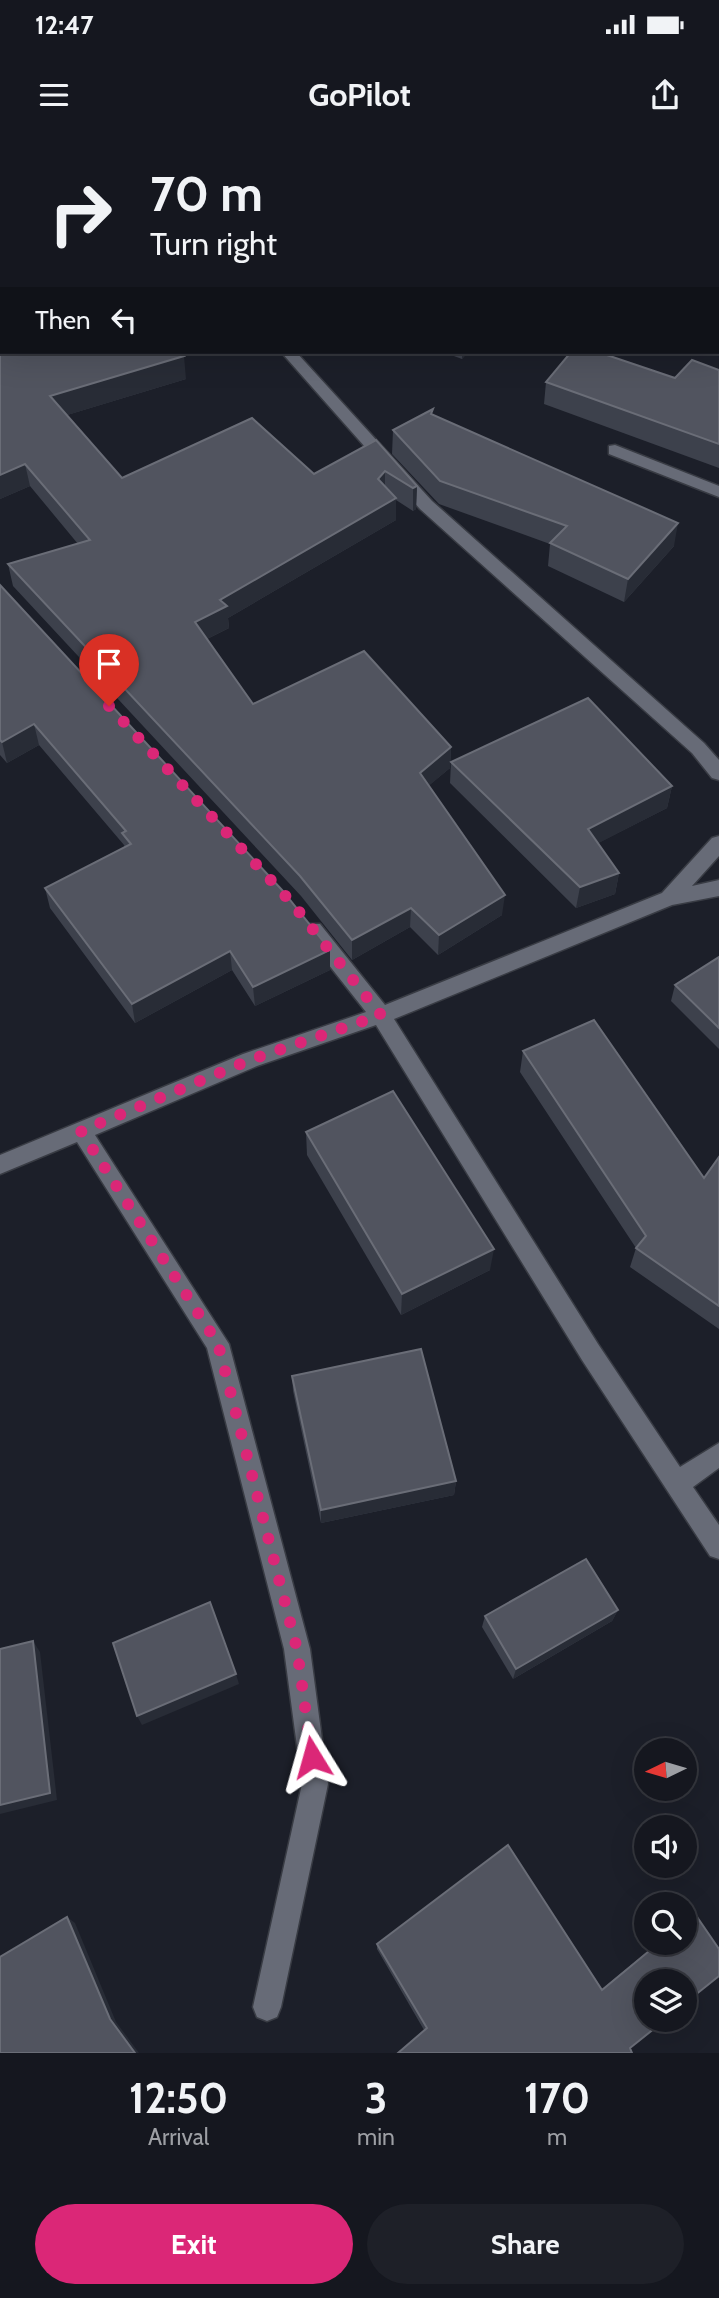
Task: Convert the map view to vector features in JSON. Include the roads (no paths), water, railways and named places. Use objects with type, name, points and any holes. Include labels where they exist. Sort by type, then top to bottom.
[{"type":"street","points":[[290,354],[426,505],[698,748],[719,773]]},
{"type":"street","points":[[615,450],[719,492]]},
{"type":"street","points":[[669,898],[719,843]]},
{"type":"street","points":[[0,1165],[250,1060],[381,1015],[669,898],[719,888]]},
{"type":"street","points":[[300,914],[381,1015],[590,1352],[719,1547]]},
{"type":"street","points":[[81,1131],[218,1344],[297,1649],[315,1784],[267,2007]]},
{"type":"street","points":[[677,1484],[719,1454]]}]
